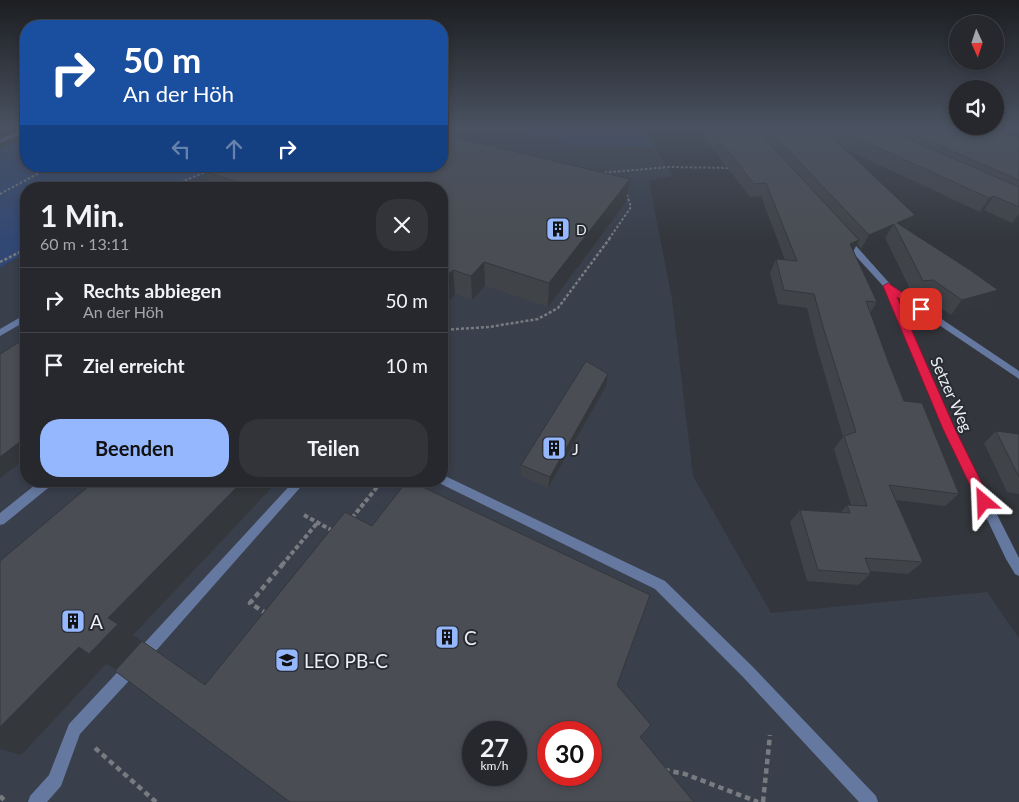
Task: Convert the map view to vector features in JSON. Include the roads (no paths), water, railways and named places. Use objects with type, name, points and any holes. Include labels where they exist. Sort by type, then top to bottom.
[{"type":"street","name":"Setzer Weg","points":[[839,233],[888,286],[949,429],[1019,570]]},
{"type":"street","points":[[888,286],[1019,376]]},
{"type":"street","points":[[0,333],[20,321]]},
{"type":"street","points":[[448,481],[660,585],[748,672],[870,802]]},
{"type":"street","points":[[0,520],[41,487]]},
{"type":"street","points":[[36,802],[55,780],[74,729],[296,487]]},
{"type":"place","name":"D","points":[[558,229]]},
{"type":"place","name":"J","points":[[554,448]]},
{"type":"place","name":"A","points":[[73,621]]},
{"type":"place","name":"C","points":[[447,637]]},
{"type":"place","name":"LEO PB-C","points":[[287,660]]}]
